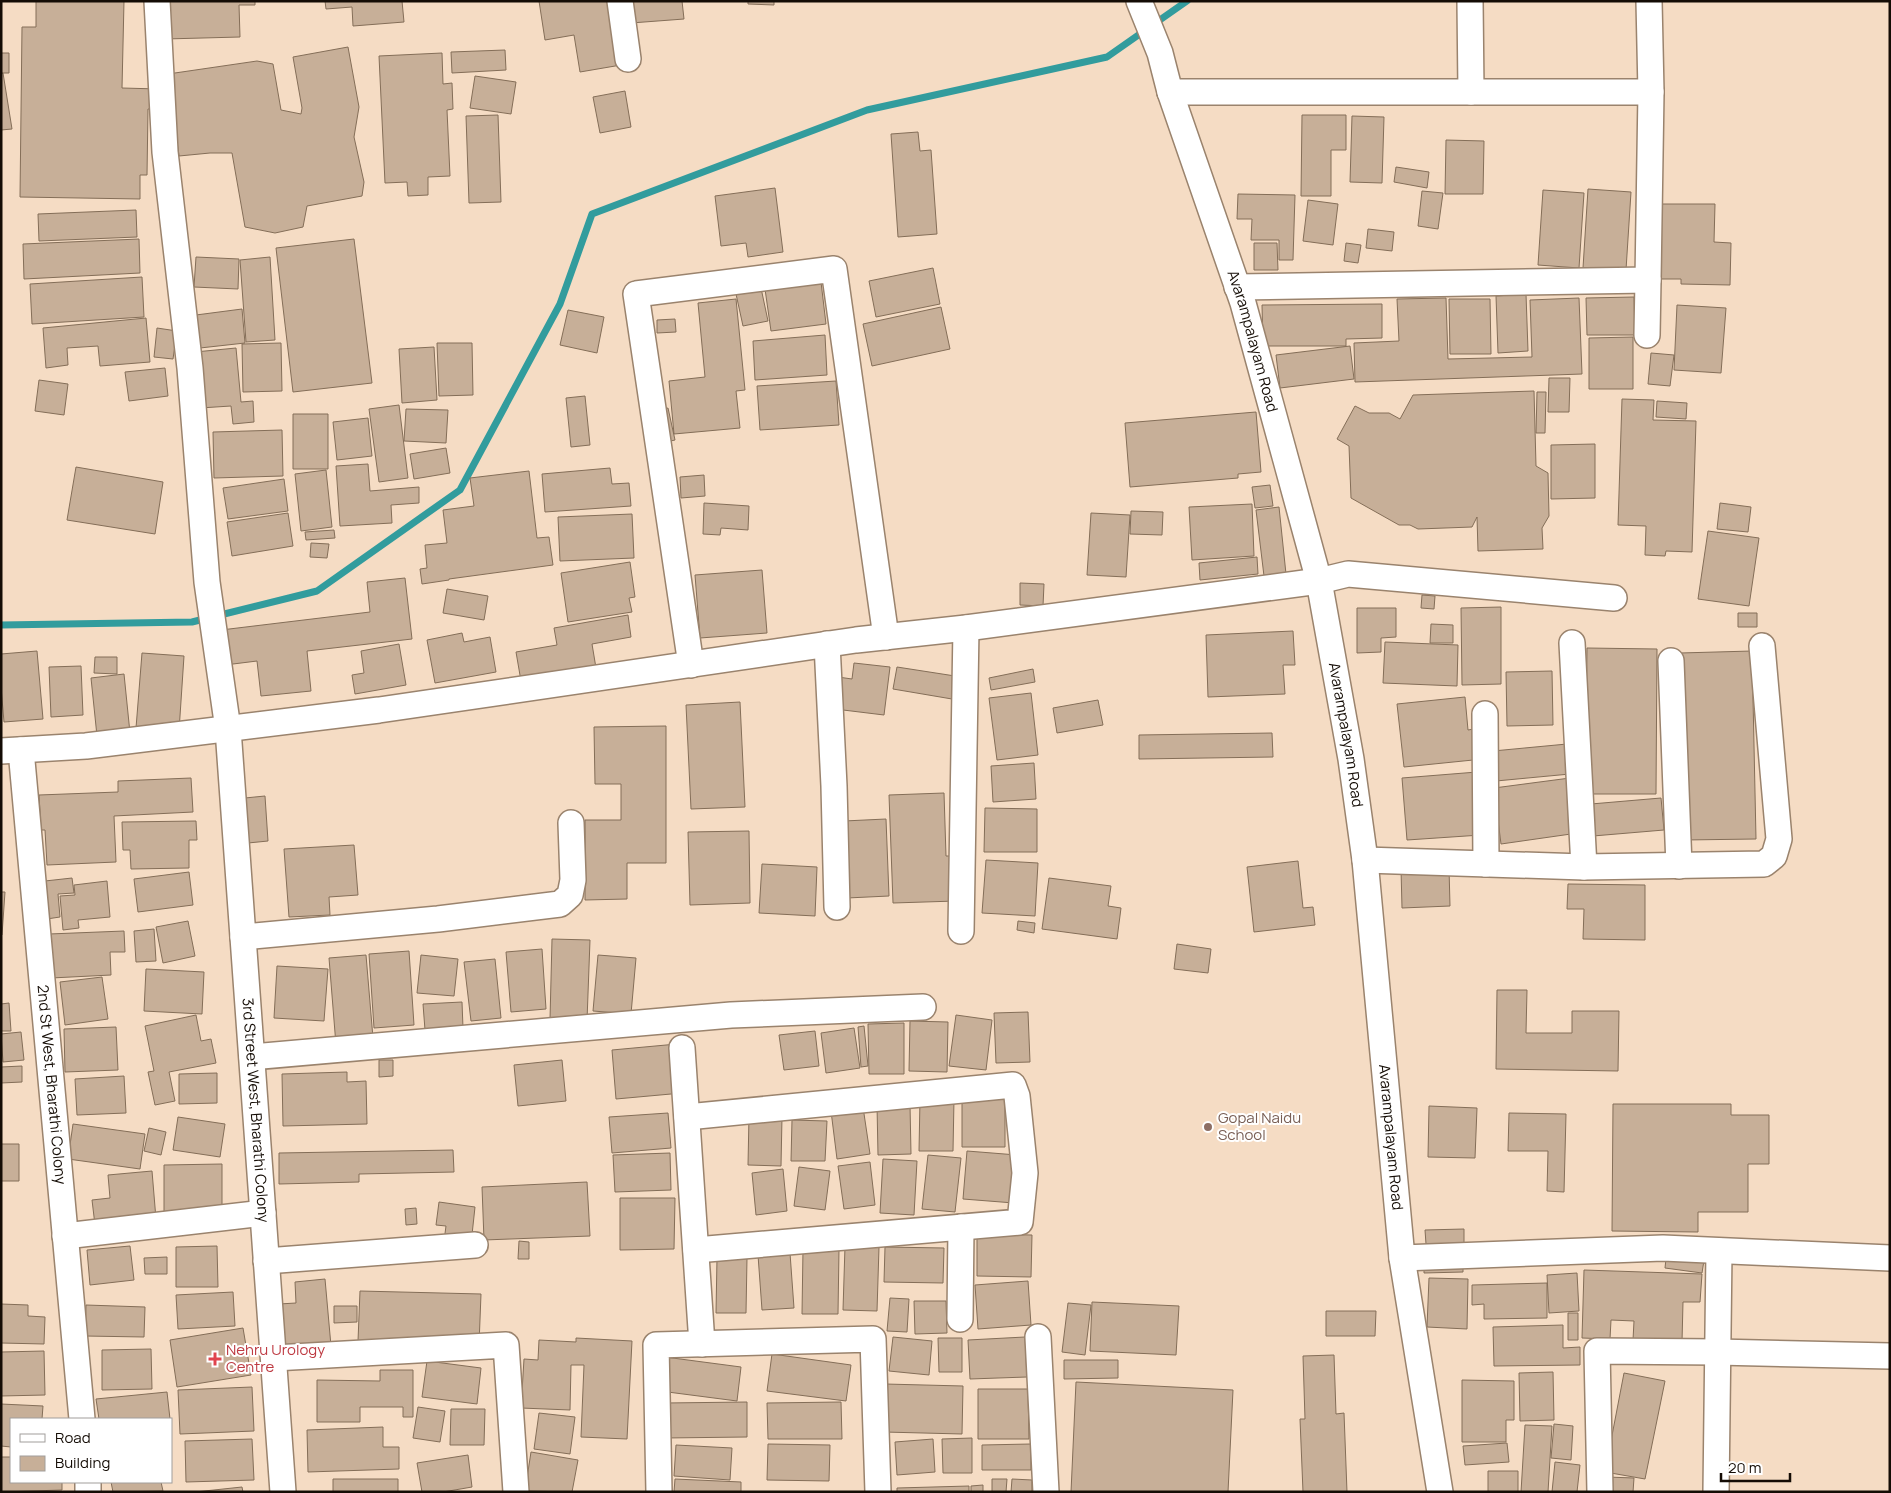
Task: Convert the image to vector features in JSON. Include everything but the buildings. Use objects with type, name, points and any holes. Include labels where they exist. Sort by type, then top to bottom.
[{"type":"street","name":"3rd Street West, Bharathi Colony","points":[[156,1],[165,152],[190,368],[207,582],[228,729],[283,1492]]},
{"type":"street","points":[[620,1],[628,59]]},
{"type":"street","name":"Avarampalayam Road","points":[[1139,1],[1160,53],[1170,92],[1243,303],[1319,581],[1351,759],[1364,860],[1402,1258],[1440,1492]]},
{"type":"street","points":[[1470,1],[1472,92]]},
{"type":"street","points":[[1647,335],[1651,92],[1649,1]]},
{"type":"street","points":[[1170,92],[1651,92]]},
{"type":"street","points":[[692,665],[636,294],[834,269],[886,637]]},
{"type":"street","points":[[1237,287],[1648,280]]},
{"type":"street","points":[[11,751],[86,746],[379,710],[827,644],[966,628],[1319,581],[1348,574],[1614,598]]},
{"type":"street","points":[[961,931],[966,628]]},
{"type":"street","points":[[1572,643],[1584,867]]},
{"type":"street","points":[[827,644],[834,786],[837,907]]},
{"type":"street","points":[[1364,860],[1584,867],[1764,864],[1774,856],[1779,839],[1762,646]]},
{"type":"street","points":[[1671,661],[1679,866]]},
{"type":"street","points":[[1485,714],[1486,864]]},
{"type":"street","name":"2nd St West, Bharathi Colony","points":[[11,751],[65,1236],[82,1418]]},
{"type":"street","points":[[243,937],[438,919],[560,904],[570,896],[573,880],[572,822]]},
{"type":"street","points":[[252,1057],[731,1015],[923,1007]]},
{"type":"street","points":[[682,1048],[702,1344]]},
{"type":"street","points":[[687,1117],[1013,1085],[1017,1096],[1025,1174],[1020,1222],[696,1250]]},
{"type":"street","points":[[65,1236],[263,1213]]},
{"type":"street","points":[[960,1319],[961,1227]]},
{"type":"street","points":[[266,1261],[476,1245]]},
{"type":"street","points":[[1402,1258],[1664,1248],[1890,1258]]},
{"type":"street","points":[[1716,1492],[1719,1251]]},
{"type":"street","points":[[1038,1337],[1046,1492]]},
{"type":"street","points":[[659,1492],[656,1345],[873,1339],[878,1492]]},
{"type":"street","points":[[274,1358],[506,1345],[516,1492]]},
{"type":"street","points":[[1600,1492],[1597,1351],[1890,1356]]},
{"type":"waterway","points":[[1,625],[192,622],[317,591],[460,490],[560,304],[592,214],[867,110],[1107,57],[1187,1]]},
{"type":"place","name":"Gopal Naidu School","points":[[1208,1127]]},
{"type":"place","name":"Nehru Urology Centre","points":[[215,1359]]}]
